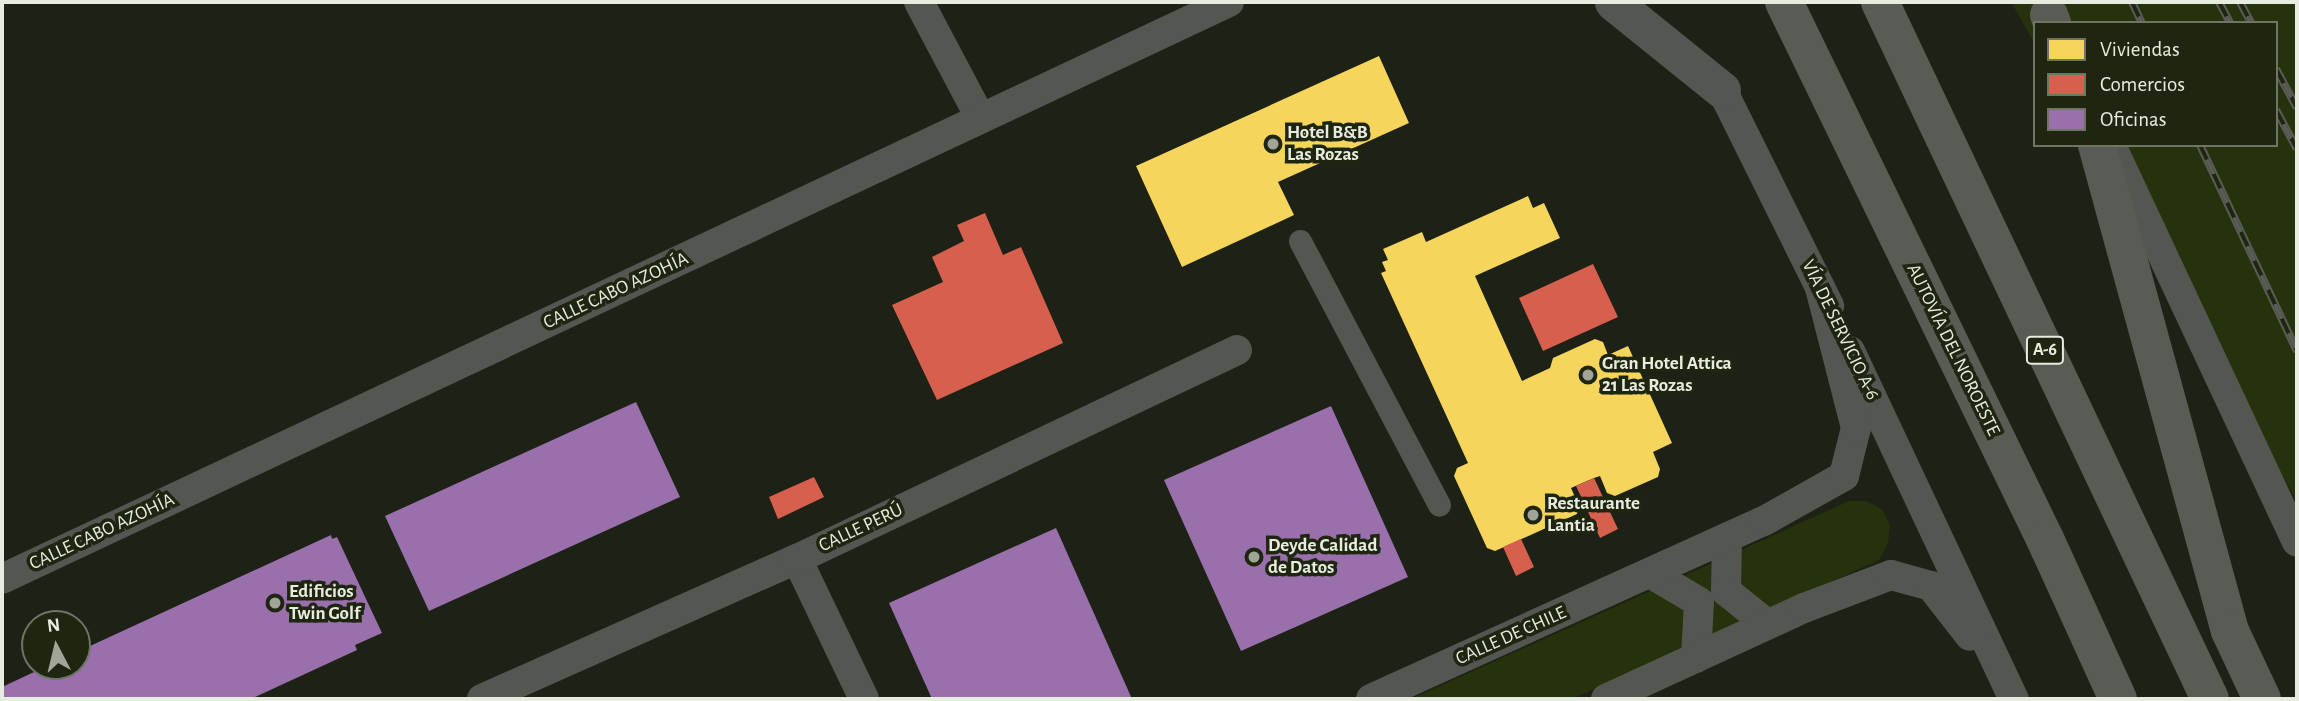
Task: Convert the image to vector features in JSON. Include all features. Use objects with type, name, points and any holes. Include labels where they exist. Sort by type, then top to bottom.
[{"type":"highway","name":"AUTOVÍA DEL NOROESTE","points":[[1784,2],[2045,539],[2118,699]]},
{"type":"highway","name":"A-6","points":[[1880,2],[2210,699]]},
{"type":"highway","points":[[2098,147],[2231,631],[2262,699]]},
{"type":"street","points":[[919,2],[981,119]]},
{"type":"street","name":"CALLE CABO AZOHÍA","points":[[2,579],[1229,2]]},
{"type":"street","name":"VÍA DE SERVICIO A-6","points":[[1613,2],[1722,90],[1820,288],[2010,691]]},
{"type":"street","points":[[2112,147],[2297,542]]},
{"type":"street","points":[[1300,241],[1439,505]]},
{"type":"street","name":"CALLE DE CHILE","points":[[1371,699],[1727,538],[1844,476],[1856,428],[1820,288]]},
{"type":"street","name":"CALLE PERÚ","points":[[482,699],[797,559],[1237,350]]},
{"type":"street","points":[[1727,538],[1726,591],[1767,624]]},
{"type":"street","points":[[797,559],[864,699]]},
{"type":"street","points":[[1650,573],[1699,603],[1696,658]]},
{"type":"street","points":[[1606,699],[1767,624],[1891,575],[1931,586],[2010,691]]},
{"type":"green space","points":[[2011,2],[2297,2],[2297,501],[2094,147],[2278,147],[2278,21],[2033,21],[2033,40]]},
{"type":"green space","points":[[1849,501],[1866,501],[1882,509],[1890,525],[1888,543],[1879,560],[1572,699],[1411,699]]},
{"type":"building: Viviendas","name":"Hotel B&B Las Rozas","points":[[1379,56],[1409,123],[1278,182],[1294,215],[1182,267],[1136,166]]},
{"type":"building: Viviendas","name":"Gran Hotel Attica 21 Las Rozas","points":[[1528,196],[1533,208],[1544,203],[1560,238],[1475,276],[1522,381],[1550,368],[1553,358],[1595,339],[1603,342],[1608,355],[1628,346],[1672,443],[1653,452],[1660,469],[1658,477],[1615,496],[1607,493],[1600,476],[1571,488],[1579,506],[1577,514],[1495,551],[1487,548],[1454,476],[1457,468],[1468,463],[1381,273],[1386,271],[1382,262],[1388,260],[1383,249],[1422,232],[1426,242]]},
{"type":"building: Comercios","points":[[985,213],[1003,255],[1021,247],[1063,343],[937,400],[892,305],[943,282],[932,257],[964,241],[957,225]]},
{"type":"building: Comercios","points":[[1593,264],[1618,317],[1543,351],[1519,298]]},
{"type":"building: Comercios","points":[[814,477],[824,497],[778,519],[769,497]]},
{"type":"building: Comercios","points":[[1594,478],[1618,529],[1600,538],[1576,486]]},
{"type":"building: Comercios","points":[[1521,539],[1534,567],[1516,576],[1503,547]]},
{"type":"building: Oficinas","points":[[636,402],[680,497],[429,611],[385,516]]},
{"type":"building: Oficinas","points":[[1331,406],[1408,577],[1241,651],[1164,480]]},
{"type":"building: Oficinas","points":[[1056,528],[1132,699],[932,699],[889,603]]},
{"type":"building: Oficinas","name":"Edificios Twin Golf","points":[[331,535],[332,539],[337,537],[382,633],[355,645],[357,650],[251,699],[2,699],[2,687],[21,678],[91,680],[91,646]]},
{"type":"railway","points":[[2132,2],[2141,21]]},
{"type":"railway","points":[[2219,2],[2229,21]]},
{"type":"railway","points":[[2240,2],[2250,21]]},
{"type":"railway","points":[[2278,73],[2297,108]]},
{"type":"railway","points":[[2278,114],[2297,149]]},
{"type":"railway","points":[[2201,147],[2297,351]]},
{"type":"place","name":"Hotel B&B Las Rozas","points":[[1273,144]]},
{"type":"place","name":"Gran Hotel Attica 21 Las Rozas","points":[[1588,375]]},
{"type":"place","name":"Restaurante Lantia","points":[[1533,515]]},
{"type":"place","name":"Deyde Calidad de Datos","points":[[1254,557]]},
{"type":"place","name":"Edificios Twin Golf","points":[[275,603]]}]
